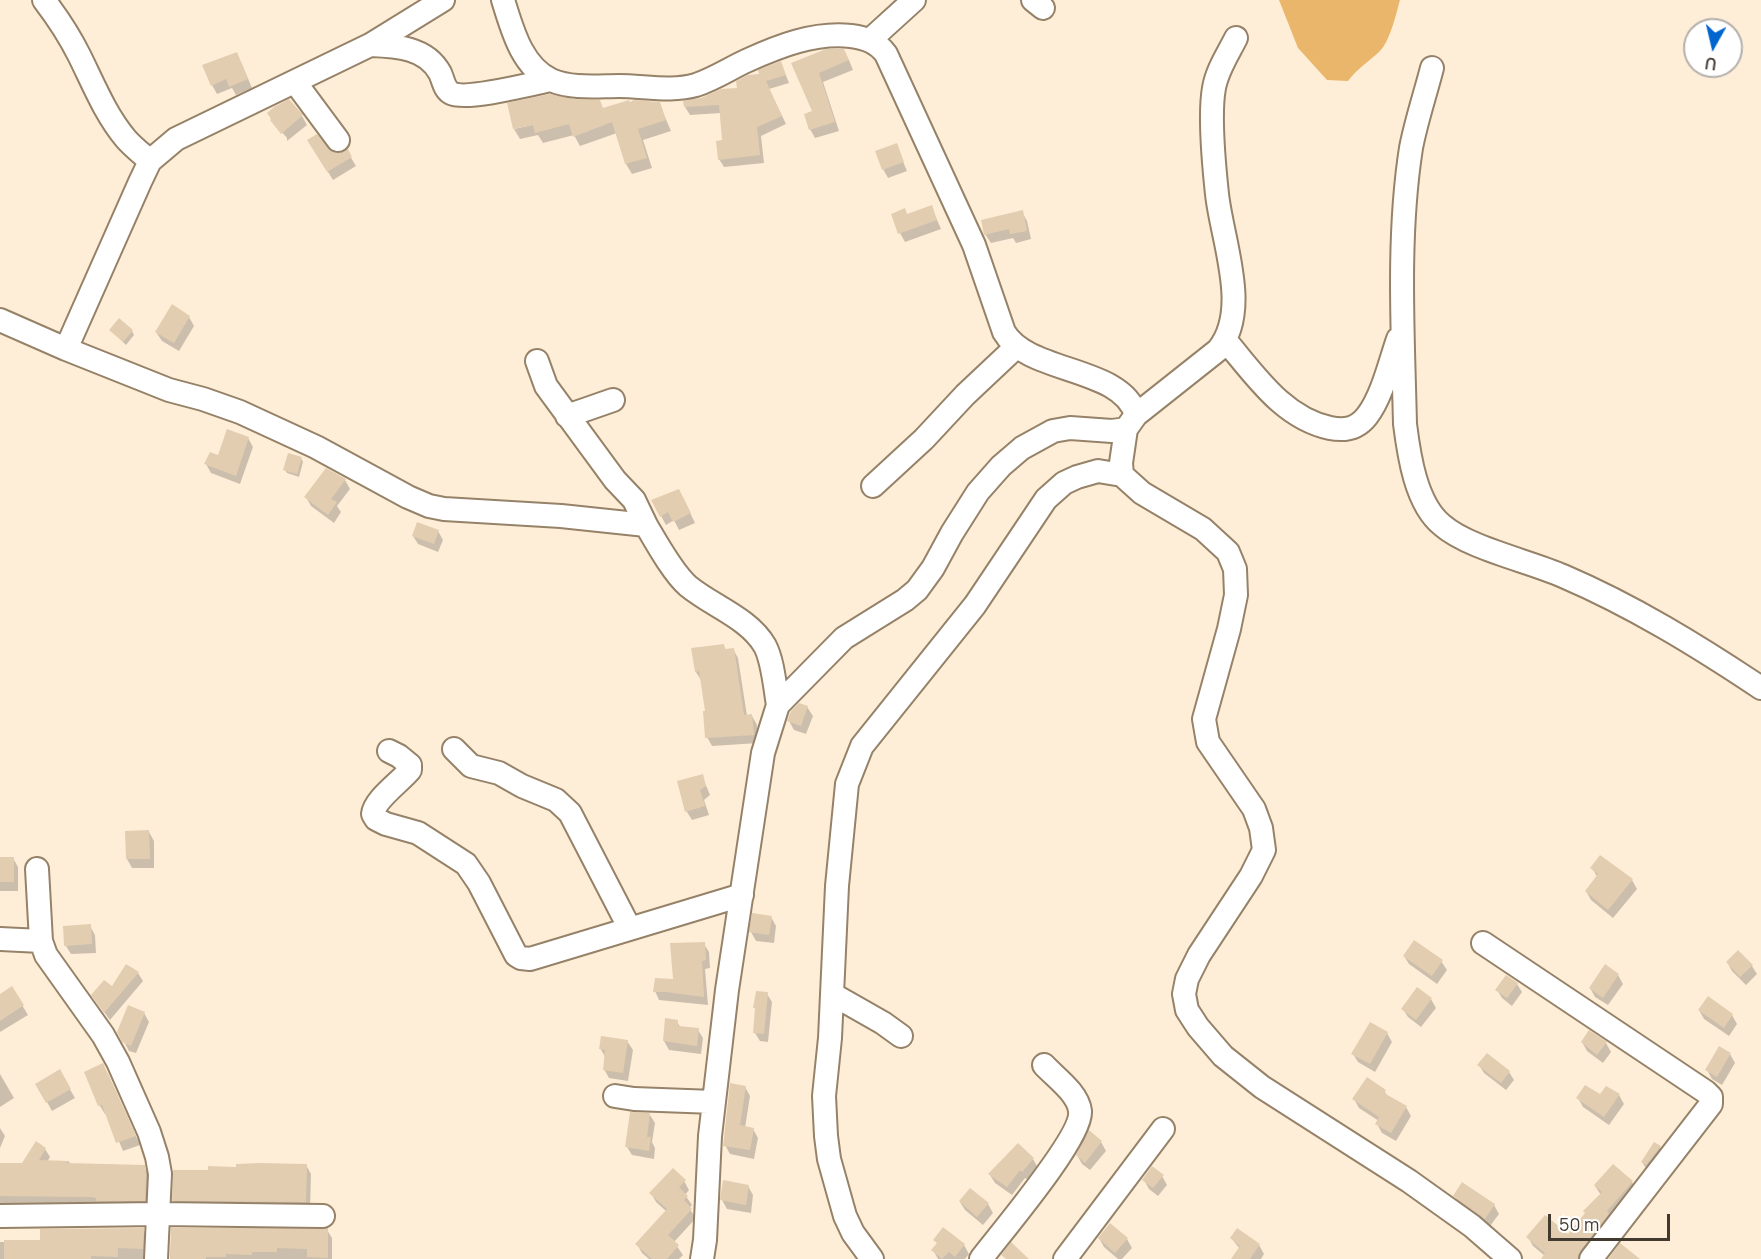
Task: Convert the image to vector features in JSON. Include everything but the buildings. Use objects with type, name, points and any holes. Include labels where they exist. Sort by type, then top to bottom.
[{"type":"street","points":[[44,0],[79,55],[93,86],[117,127],[128,141],[150,161]]},
{"type":"street","points":[[66,349],[150,161],[176,139],[370,45],[443,0]]},
{"type":"street","points":[[502,0],[518,45],[534,68],[551,80]]},
{"type":"street","points":[[870,40],[914,0]]},
{"type":"street","points":[[370,45],[402,47],[424,57],[432,62],[439,72],[447,90],[456,94],[470,95],[551,80],[589,86],[678,89],[714,78],[746,61],[800,40],[831,35],[870,40],[880,46],[886,54],[974,245],[1004,332],[1016,347],[1026,353],[1085,375],[1119,392],[1128,400],[1131,422],[1121,463],[1122,475]]},
{"type":"street","points":[[702,1259],[714,1102],[727,990],[763,753],[778,705],[844,638],[905,600],[916,590],[933,568],[978,492],[1001,466],[1022,448],[1053,431],[1070,428],[1112,431],[1131,422],[1226,341],[1233,317],[1234,301],[1217,194],[1212,114],[1218,72],[1236,38]]},
{"type":"street","points":[[1432,68],[1412,146],[1405,195],[1403,323],[1405,424],[1416,480],[1426,506],[1441,525],[1463,539],[1562,575],[1616,600],[1723,662],[1761,688]]},
{"type":"street","points":[[295,82],[338,140]]},
{"type":"street","points":[[1226,341],[1268,390],[1290,411],[1307,421],[1342,430],[1356,427],[1367,416],[1377,396],[1403,323]]},
{"type":"street","points":[[2,327],[66,349],[169,390],[240,412],[316,447],[429,506],[646,525]]},
{"type":"street","points":[[873,486],[924,439],[972,388],[1016,347]]},
{"type":"street","points":[[537,361],[546,386],[621,488],[634,500],[660,549],[687,585],[744,625],[764,645],[769,657],[778,705]]},
{"type":"street","points":[[567,416],[613,400]]},
{"type":"street","points":[[872,1259],[853,1233],[845,1216],[829,1159],[825,1096],[837,885],[847,784],[852,766],[862,747],[975,605],[1046,499],[1064,483],[1098,471],[1122,475],[1142,493],[1203,529],[1228,552],[1235,569],[1236,595],[1229,629],[1204,719],[1208,742],[1254,809],[1261,828],[1264,850],[1251,876],[1199,955],[1187,979],[1184,994],[1186,1010],[1198,1028],[1223,1056],[1262,1088],[1409,1181],[1472,1226],[1510,1259]]},
{"type":"street","points":[[454,749],[471,766],[500,773],[522,786],[555,800],[570,813],[629,927]]},
{"type":"street","points":[[389,752],[406,761],[410,765],[410,770],[373,810],[376,819],[418,833],[466,864],[479,883],[516,955],[521,958],[530,959],[629,927],[742,895]]},
{"type":"street","points":[[37,869],[41,941],[53,966],[103,1035],[118,1062],[149,1132],[157,1157],[160,1174],[156,1259]]},
{"type":"street","points":[[0,939],[41,941]]},
{"type":"street","points":[[1483,943],[1711,1097],[1711,1104],[1684,1141],[1591,1259]]},
{"type":"street","points":[[832,994],[901,1036]]},
{"type":"street","points":[[981,1259],[1062,1152],[1080,1116],[1080,1108],[1074,1096],[1044,1065]]},
{"type":"street","points":[[615,1096],[634,1099],[714,1102]]},
{"type":"street","points":[[1065,1259],[1163,1129]]},
{"type":"street","points":[[0,1216],[159,1214],[323,1216]]},
{"type":"shaded area","points":[[1279,0],[1400,0],[1392,28],[1383,47],[1348,81],[1327,80],[1298,48]]}]
